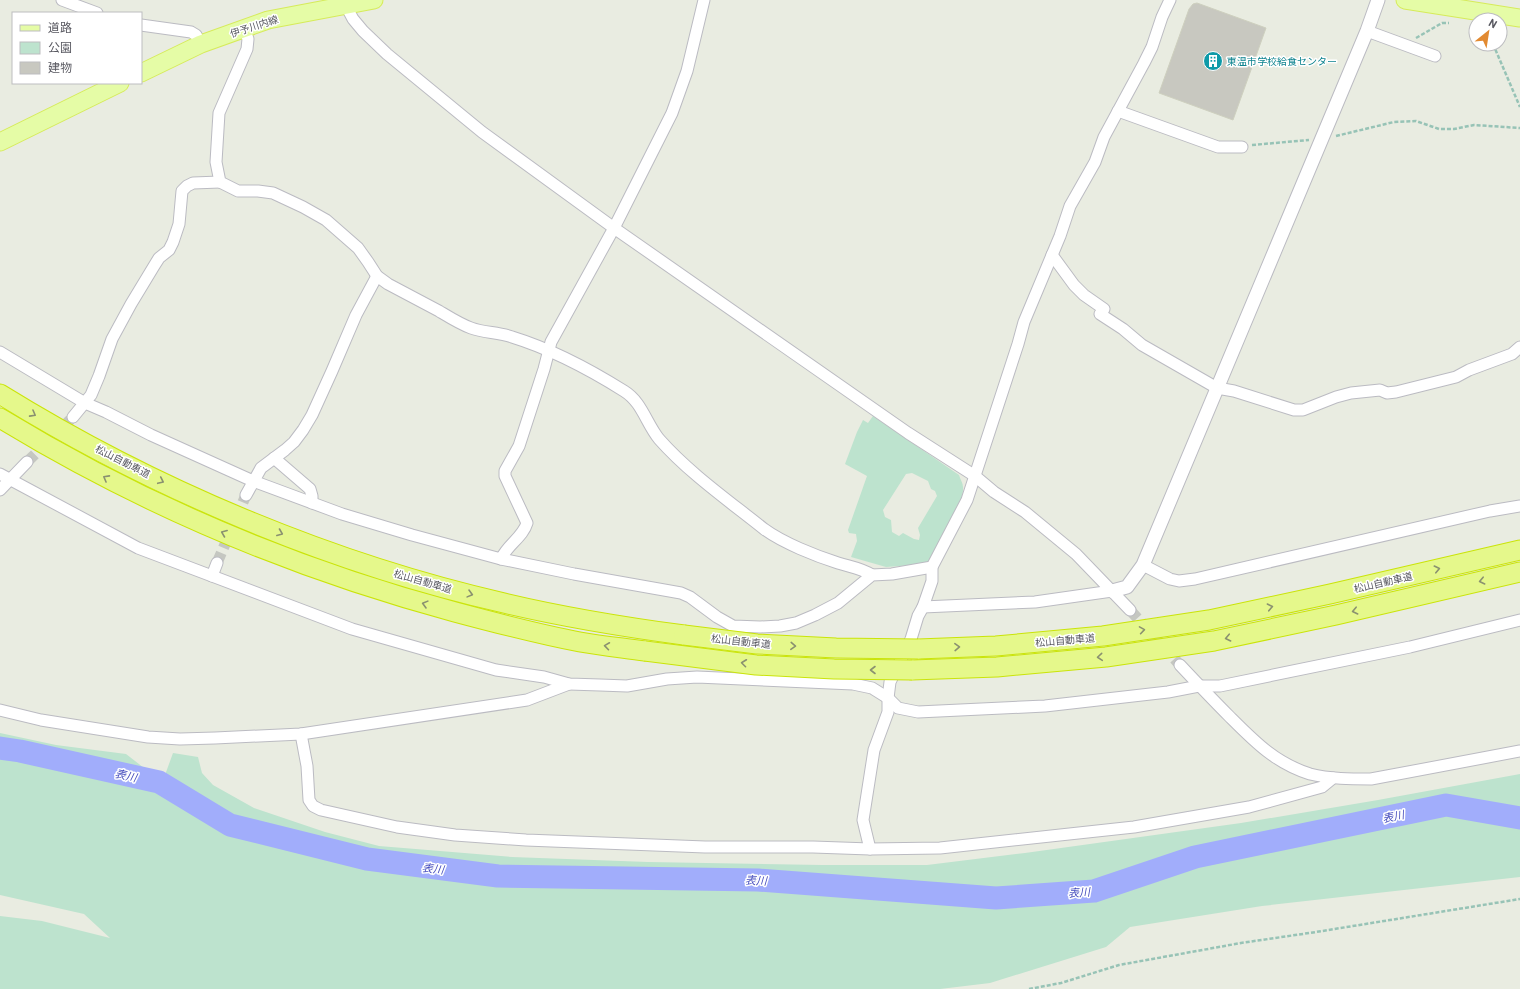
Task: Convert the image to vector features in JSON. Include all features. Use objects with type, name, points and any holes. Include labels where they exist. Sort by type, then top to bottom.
[{"type":"highway","name":"松山自動車道","points":[[0,394],[131,466],[227,511],[311,545],[406,577],[503,603],[583,620],[757,644],[918,649],[996,646],[1103,636],[1209,620],[1330,594],[1520,550]]},
{"type":"highway","name":"松山自動車道","points":[[0,418],[121,486],[218,531],[303,565],[401,598],[496,623],[580,642],[756,665],[834,669],[912,670],[997,667],[1106,657],[1214,641],[1336,615],[1520,572]]},
{"type":"main road","name":"伊予川内線","points":[[142,73],[201,44],[268,20],[344,2],[374,0]]},
{"type":"main road","points":[[1405,0],[1520,18]]},
{"type":"main road","points":[[0,142],[118,84]]},
{"type":"street","points":[[62,0],[94,12]]},
{"type":"street","points":[[502,559],[506,550],[524,531],[527,523],[505,476],[505,471],[519,446],[544,369],[551,342],[614,228],[672,113],[687,70],[704,0]]},
{"type":"street","points":[[870,850],[863,820],[875,746],[888,712],[890,682],[911,639],[918,616],[923,607],[932,581],[932,567],[967,500],[1024,322],[1060,236],[1070,206],[1095,162],[1104,137],[1144,63],[1170,0]]},
{"type":"street","points":[[923,607],[1035,602],[1112,591],[1127,587],[1143,565],[1367,32],[1378,0]]},
{"type":"street","points":[[344,2],[356,23],[387,54],[482,132],[614,228],[908,433],[975,476],[1076,554],[1130,610]]},
{"type":"street","points":[[142,26],[191,32],[196,35],[201,44]]},
{"type":"street","points":[[220,182],[216,162],[219,113],[247,49],[248,39],[244,28]]},
{"type":"street","points":[[1367,32],[1435,56]]},
{"type":"street","points":[[1118,111],[1218,147],[1242,146]]},
{"type":"street","points":[[73,417],[85,403],[96,384],[112,339],[118,328],[159,258],[169,250],[173,242],[179,224],[182,191],[193,183],[220,182],[238,191],[273,193],[303,207],[320,217],[358,248],[377,276],[388,284],[471,328],[512,336],[549,351],[578,365],[625,392],[640,407],[659,438],[689,468],[766,530],[782,540],[838,563],[854,566],[872,575],[892,574],[932,567]]},
{"type":"street","points":[[1052,255],[1074,285],[1084,295],[1104,308],[1100,314],[1123,329],[1142,345],[1218,388],[1234,391],[1294,410],[1303,410],[1336,397],[1351,393],[1380,390],[1387,393],[1396,392],[1456,377],[1469,370],[1512,354],[1520,347]]},
{"type":"street","points":[[246,495],[261,468],[294,442],[312,415],[356,315],[377,276]]},
{"type":"street","points":[[0,352],[85,403],[253,481],[342,514],[412,535],[502,559],[574,574],[681,593],[690,597],[717,617],[734,626],[760,627],[780,626],[796,623],[838,603],[872,575]]},
{"type":"street","points":[[274,458],[310,489],[312,503]]},
{"type":"street","points":[[0,490],[27,462]]},
{"type":"street","points":[[0,474],[138,548],[352,629],[496,670],[544,677],[569,684],[627,686],[667,679],[697,677],[854,684],[872,688],[888,698],[898,708],[918,712],[1045,706],[1168,692],[1199,686],[1220,686],[1387,652],[1520,620]]},
{"type":"street","points":[[1143,565],[1170,579],[1179,581],[1195,579],[1490,511],[1520,506]]},
{"type":"street","points":[[212,576],[217,563]]},
{"type":"street","points":[[697,677],[734,626]]},
{"type":"street","points":[[1180,665],[1199,686],[1263,749],[1294,767],[1310,774],[1333,778],[1371,779],[1520,751]]},
{"type":"street","points":[[0,710],[41,720],[148,737],[180,739],[301,734],[527,700],[569,684]]},
{"type":"street","points":[[301,734],[307,766],[309,800],[313,806],[321,810],[397,826],[455,835],[526,840],[705,846],[813,847],[870,850],[940,848],[1134,827],[1249,807],[1322,787],[1333,778]]},
{"type":"path","points":[[1394,41],[1415,39],[1442,23],[1455,24]]},
{"type":"path","points":[[1496,52],[1520,107]]},
{"type":"path","points":[[1242,146],[1322,138],[1394,122],[1416,122],[1439,129],[1454,129],[1474,125],[1520,128]]},
{"type":"path","points":[[1029,989],[1061,983],[1132,962],[1241,943],[1520,899]]},
{"type":"green space","points":[[873,416],[959,475],[963,484],[960,504],[950,526],[928,564],[886,567],[851,557],[857,541],[856,534],[849,533],[848,530],[867,476],[845,464],[863,420],[868,423]],"holes":[[[912,473],[928,481],[931,489],[935,491],[937,496],[918,528],[920,535],[919,540],[903,533],[899,536],[892,532],[891,520],[885,517],[883,510],[906,474]]]},
{"type":"green space","points":[[0,733],[56,745],[126,754],[148,771],[165,775],[173,753],[198,757],[202,773],[213,785],[254,808],[325,832],[379,846],[512,857],[648,862],[927,865],[1241,823],[1520,774],[1520,877],[1262,906],[1130,927],[1106,947],[990,983],[940,989],[0,989],[0,916],[42,921],[110,938],[84,914],[0,895]]},
{"type":"building","name":"東温市学校給食センター","points":[[1197,3],[1266,28],[1233,120],[1159,93],[1189,9],[1193,4]]},
{"type":"waterway","name":"表川","points":[[0,748],[20,751],[159,782],[230,825],[367,859],[498,876],[758,880],[996,898],[1094,891],[1195,857],[1446,805],[1520,818]]},
{"type":"tunnel","points":[[27,462],[73,417]]},
{"type":"tunnel","points":[[217,563],[246,495]]},
{"type":"tunnel","points":[[1130,610],[1180,665]]},
{"type":"place","name":"東温市学校給食センター","points":[[1213,61]]}]
